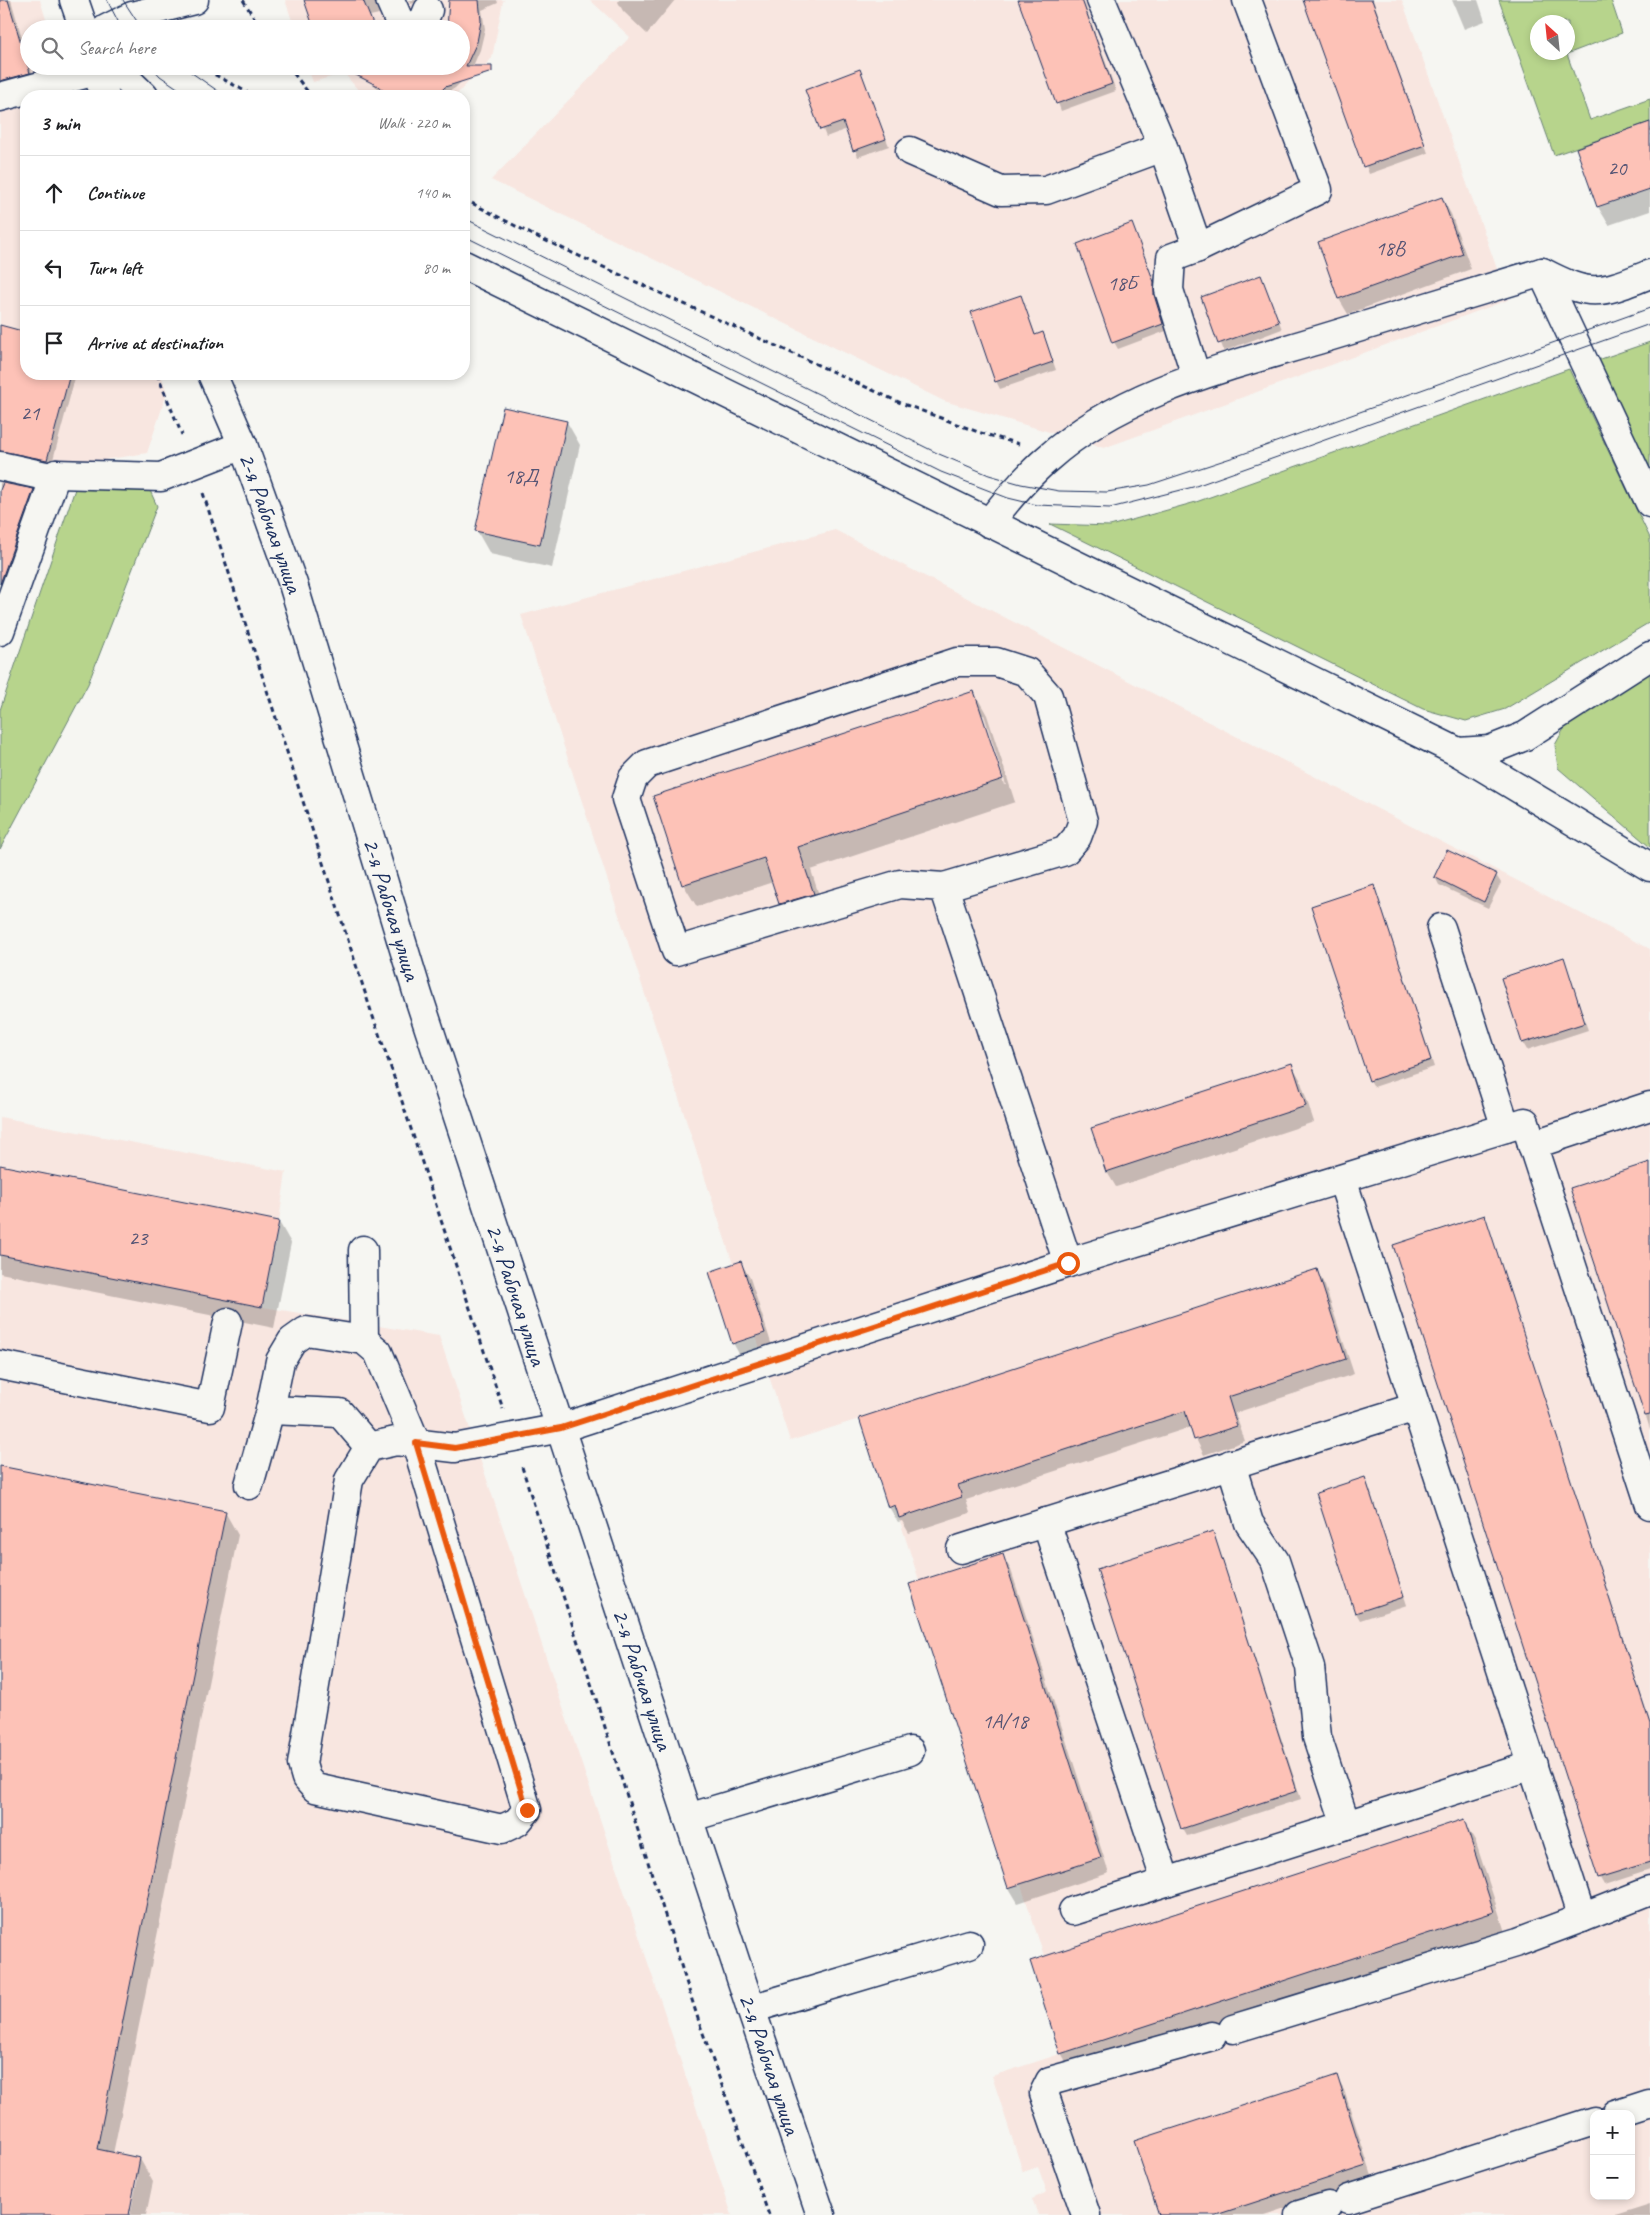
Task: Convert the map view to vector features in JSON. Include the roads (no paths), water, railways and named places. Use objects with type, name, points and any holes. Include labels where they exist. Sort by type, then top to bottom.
[{"type":"main road","points":[[74,0],[81,20]]},
{"type":"main road","points":[[124,20],[132,16],[194,0]]},
{"type":"main road","points":[[390,0],[399,20]]},
{"type":"main road","points":[[1101,0],[1163,148],[1198,248]]},
{"type":"main road","points":[[1196,376],[1169,290],[1172,258],[1198,248],[1318,190],[1246,0]]},
{"type":"main road","points":[[24,90],[77,75]]},
{"type":"main road","points":[[102,75],[104,90]]},
{"type":"main road","points":[[112,75],[135,90]]},
{"type":"main road","points":[[0,97],[20,91]]},
{"type":"main road","points":[[910,151],[1001,191],[1046,190],[1163,148]]},
{"type":"main road","points":[[470,268],[1458,752],[1650,867]]},
{"type":"main road","points":[[1542,272],[1650,504]]},
{"type":"main road","points":[[989,523],[1021,484],[1056,451],[1108,415],[1149,395],[1196,376],[1542,272],[1567,285],[1586,291],[1610,288],[1650,274]]},
{"type":"main road","name":"2-я Рабочая улица","points":[[215,380],[243,445],[293,584],[418,995],[751,2009],[821,2215]]},
{"type":"main road","points":[[0,466],[50,477],[56,474],[161,477],[243,445]]},
{"type":"main road","points":[[0,631],[56,474]]},
{"type":"main road","points":[[1458,752],[1490,750],[1525,736],[1650,656]]},
{"type":"main road","points":[[957,662],[996,662],[1026,672],[1048,696],[1083,821],[1077,837],[1064,851],[944,887],[900,884],[676,951],[626,799],[632,778],[647,764],[957,662]]},
{"type":"main road","points":[[944,887],[1068,1263]]},
{"type":"main road","points":[[1441,928],[1506,1128]]},
{"type":"main road","points":[[1532,1145],[1650,1106]]},
{"type":"main road","points":[[249,1485],[270,1410],[280,1361],[292,1341],[306,1331],[364,1340],[378,1352],[416,1443],[527,1810],[517,1822],[502,1829],[315,1788],[306,1778],[302,1764],[349,1480],[369,1447],[396,1441],[416,1443],[455,1448],[561,1428],[1068,1263],[1525,1122],[1650,1505]]},
{"type":"main road","points":[[1342,1179],[1582,1918]]},
{"type":"main road","points":[[363,1250],[364,1340]]},
{"type":"main road","points":[[0,1366],[210,1407],[228,1322]]},
{"type":"main road","points":[[962,1549],[1416,1407]]},
{"type":"main road","points":[[270,1410],[340,1414],[369,1447]]},
{"type":"main road","points":[[1231,1464],[1249,1523],[1276,1561],[1310,1667],[1317,1737],[1346,1825]]},
{"type":"main road","points":[[1046,1522],[1166,1882]]},
{"type":"main road","points":[[688,1818],[910,1751]]},
{"type":"main road","points":[[1073,1911],[1532,1765]]},
{"type":"main road","points":[[1086,2215],[1044,2093],[1050,2081],[1222,2033],[1518,1942],[1650,1891]]},
{"type":"main road","points":[[751,2009],[969,1944]]},
{"type":"main road","points":[[1628,2110],[1650,2103]]},
{"type":"main road","points":[[1299,2215],[1590,2122]]},
{"type":"tram line","points":[[107,0],[117,20]]},
{"type":"tram line","points":[[123,0],[136,20]]},
{"type":"tram line","points":[[159,75],[180,90]]},
{"type":"tram line","points":[[195,75],[216,90]]},
{"type":"tram line","points":[[470,221],[939,454],[989,475],[1021,484],[1059,491],[1107,492],[1149,485],[1237,456],[1650,308]]},
{"type":"tram line","points":[[470,239],[941,472],[1008,498],[1037,505],[1110,508],[1193,487],[1650,324]]}]
